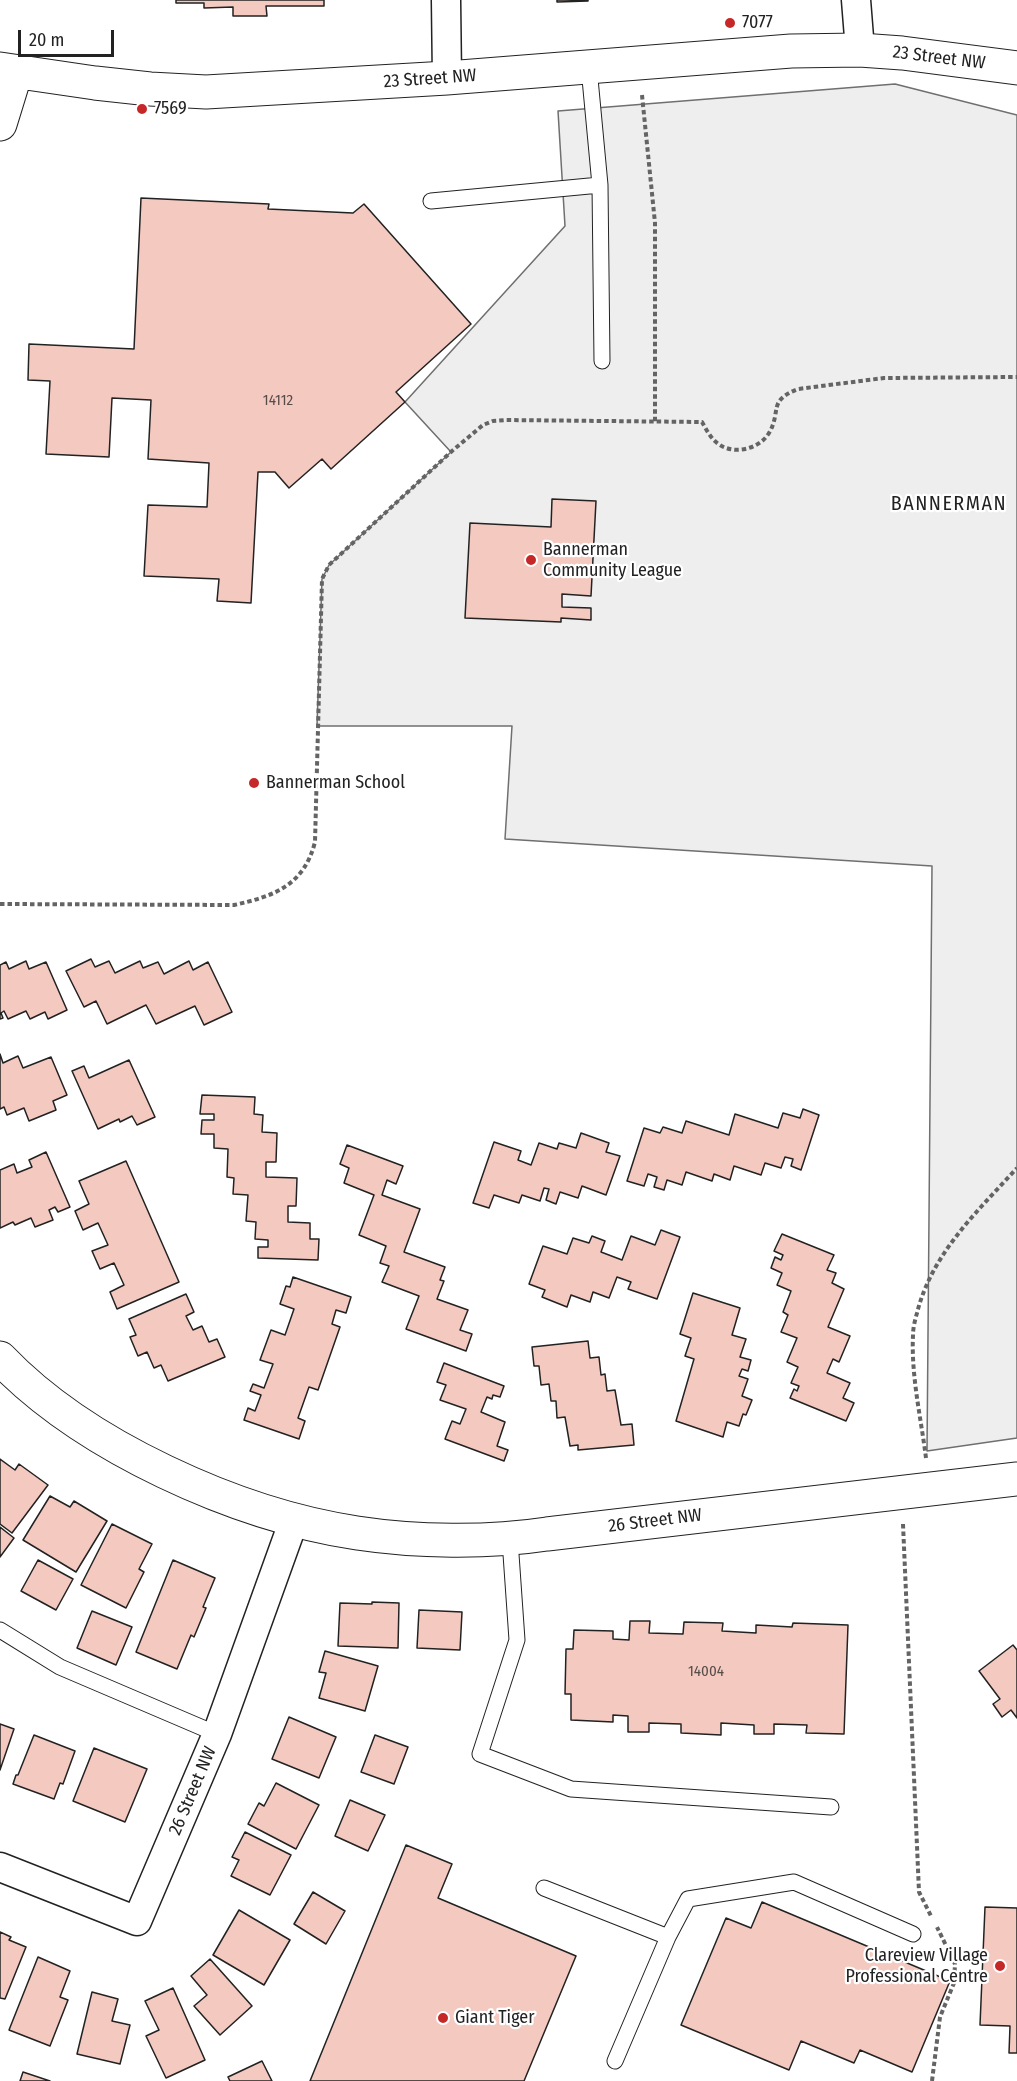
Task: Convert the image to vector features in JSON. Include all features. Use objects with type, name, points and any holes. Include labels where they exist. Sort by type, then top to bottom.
[{"type":"street","points":[[446,0],[447,78]]},
{"type":"street","points":[[856,0],[860,50]]},
{"type":"street","name":"23 Street NW","points":[[8,71],[150,89],[206,92],[589,68],[749,53],[860,50],[952,58],[1017,68]]},
{"type":"street","points":[[0,124],[8,71]]},
{"type":"street","name":"26 Street NW","points":[[0,1358],[42,1395],[85,1428],[138,1457],[201,1487],[294,1520],[357,1533],[415,1539],[510,1540],[1017,1479]]},
{"type":"street","name":"26 Street NW","points":[[0,1867],[137,1921],[217,1734],[294,1520]]},
{"type":"lane","points":[[589,68],[600,185],[602,361]]},
{"type":"lane","points":[[431,201],[600,185]]},
{"type":"lane","points":[[510,1540],[517,1640],[480,1754],[571,1789],[831,1807]]},
{"type":"lane","points":[[0,1630],[60,1667],[217,1734]]},
{"type":"lane","points":[[615,2061],[668,1937],[688,1899],[794,1882],[913,1934]]},
{"type":"lane","points":[[544,1888],[668,1937]]},
{"type":"path","points":[[638,64],[655,223],[655,423]]},
{"type":"path","points":[[0,904],[234,905],[260,899],[280,890],[299,876],[310,859],[315,842],[322,579],[329,565],[483,425],[506,420],[702,423],[716,442],[727,448],[738,450],[762,441],[770,432],[777,404],[788,393],[798,389],[884,378],[1017,377]]},
{"type":"path","points":[[932,2081],[940,2017],[954,1983],[955,1964],[919,1892],[902,1528],[914,1490],[927,1460],[912,1333],[921,1299],[938,1261],[960,1229],[1017,1168]]},
{"type":"shaded area","points":[[895,84],[1017,115],[1017,1438],[927,1451],[932,866],[505,839],[512,726],[317,726],[322,579],[329,565],[451,452],[405,402],[565,226],[558,111]]},
{"type":"building","points":[[176,0],[324,0],[324,6],[266,6],[267,16],[233,16],[233,7],[204,8],[204,3],[176,3]]},
{"type":"building","points":[[557,0],[588,0],[588,1],[557,2]]},
{"type":"building","points":[[141,198],[269,204],[268,209],[353,213],[364,204],[471,324],[396,392],[405,402],[331,469],[322,459],[289,488],[275,472],[258,472],[251,603],[217,601],[219,579],[144,576],[148,505],[207,507],[209,463],[148,459],[151,400],[112,398],[109,457],[46,454],[50,381],[28,380],[29,344],[134,349]]},
{"type":"building","name":"Bannerman Community League","points":[[552,499],[596,501],[591,596],[562,594],[562,607],[591,608],[591,620],[561,618],[561,622],[465,618],[470,523],[551,527]]},
{"type":"building","points":[[91,959],[95,967],[109,961],[115,973],[140,961],[143,968],[158,962],[164,974],[189,961],[193,970],[208,962],[232,1012],[204,1025],[195,1006],[156,1024],[146,1005],[107,1024],[96,1001],[84,1007],[66,971]]},
{"type":"building","points":[[26,961],[29,969],[46,962],[67,1010],[48,1019],[45,1012],[30,1019],[26,1011],[8,1019],[4,1011],[1,1013],[3,1018],[0,1019],[0,965],[6,962],[9,969]]},
{"type":"building","points":[[0,1054],[3,1063],[18,1056],[23,1068],[51,1057],[67,1095],[53,1101],[56,1110],[29,1121],[24,1108],[7,1115],[4,1107],[0,1109]]},
{"type":"building","points":[[129,1060],[155,1117],[137,1125],[132,1116],[120,1122],[119,1119],[98,1129],[72,1071],[84,1066],[89,1078]]},
{"type":"building","points":[[202,1095],[255,1097],[254,1114],[263,1115],[262,1132],[277,1133],[276,1162],[266,1162],[266,1177],[297,1178],[296,1206],[288,1206],[288,1222],[310,1223],[310,1239],[319,1239],[318,1260],[258,1258],[258,1247],[268,1247],[268,1240],[255,1239],[256,1222],[246,1221],[248,1195],[233,1194],[234,1178],[227,1177],[228,1149],[214,1148],[214,1134],[201,1134],[202,1120],[214,1120],[214,1114],[200,1114]]},
{"type":"building","points":[[803,1109],[819,1115],[801,1170],[791,1166],[793,1159],[785,1157],[781,1168],[765,1163],[761,1175],[734,1166],[730,1180],[714,1174],[712,1181],[686,1172],[682,1185],[667,1180],[664,1190],[654,1187],[657,1177],[648,1174],[644,1186],[627,1181],[644,1128],[660,1133],[663,1127],[682,1133],[686,1121],[729,1135],[735,1114],[778,1128],[783,1113],[800,1118]]},
{"type":"building","points":[[581,1133],[609,1143],[606,1152],[620,1156],[606,1195],[582,1186],[578,1198],[560,1192],[556,1204],[546,1200],[549,1189],[544,1188],[540,1201],[522,1195],[519,1203],[494,1195],[489,1208],[473,1203],[494,1142],[521,1151],[518,1160],[531,1165],[539,1143],[557,1149],[559,1143],[576,1148]]},
{"type":"building","points":[[347,1145],[403,1166],[396,1184],[387,1180],[382,1195],[420,1209],[404,1252],[445,1267],[440,1280],[444,1281],[437,1299],[468,1310],[460,1330],[472,1334],[466,1351],[406,1329],[419,1296],[382,1282],[389,1266],[380,1263],[386,1246],[359,1235],[374,1195],[344,1183],[349,1168],[340,1164]]},
{"type":"building","points":[[46,1152],[70,1207],[58,1212],[55,1207],[49,1210],[53,1220],[35,1227],[31,1218],[0,1228],[0,1170],[14,1164],[17,1173],[32,1167],[29,1160]]},
{"type":"building","points":[[126,1161],[179,1282],[117,1309],[110,1292],[124,1285],[114,1263],[100,1269],[92,1251],[108,1245],[98,1223],[83,1230],[75,1211],[89,1204],[79,1181]]},
{"type":"building","points":[[661,1230],[680,1237],[657,1299],[628,1289],[631,1282],[617,1277],[609,1298],[593,1292],[590,1302],[571,1295],[567,1307],[542,1297],[545,1290],[529,1284],[543,1246],[567,1254],[573,1238],[589,1243],[592,1236],[605,1241],[601,1252],[622,1260],[631,1236],[655,1245]]},
{"type":"building","points":[[782,1234],[834,1255],[827,1270],[836,1273],[832,1283],[844,1289],[828,1327],[850,1336],[839,1362],[833,1359],[827,1373],[850,1383],[843,1398],[854,1403],[846,1421],[790,1398],[794,1389],[797,1391],[799,1386],[791,1383],[798,1367],[787,1362],[797,1338],[781,1332],[788,1315],[783,1312],[791,1291],[777,1285],[782,1273],[771,1268],[775,1257],[781,1260],[783,1255],[774,1251]]},
{"type":"building","points":[[293,1277],[351,1297],[346,1313],[336,1310],[332,1324],[340,1327],[318,1390],[309,1387],[298,1418],[305,1421],[299,1439],[244,1420],[248,1408],[255,1411],[261,1395],[250,1391],[253,1384],[264,1388],[273,1364],[260,1360],[271,1330],[285,1335],[294,1309],[280,1304],[286,1286],[290,1287]]},
{"type":"building","points":[[693,1293],[740,1308],[732,1335],[746,1339],[740,1357],[751,1360],[748,1371],[742,1369],[739,1376],[748,1379],[742,1396],[752,1400],[739,1426],[727,1422],[723,1437],[676,1421],[694,1359],[685,1356],[691,1338],[680,1334]]},
{"type":"building","points":[[186,1294],[194,1312],[186,1316],[193,1330],[202,1326],[209,1342],[217,1339],[225,1357],[168,1381],[161,1365],[154,1368],[147,1352],[138,1356],[130,1337],[136,1335],[129,1319]]},
{"type":"building","points":[[588,1341],[590,1358],[599,1357],[601,1375],[605,1374],[607,1391],[615,1390],[621,1425],[632,1424],[634,1445],[578,1450],[578,1445],[570,1446],[565,1417],[557,1418],[556,1401],[551,1401],[549,1384],[541,1385],[539,1366],[534,1366],[532,1347]]},
{"type":"building","points":[[444,1363],[504,1386],[500,1397],[493,1395],[492,1399],[487,1397],[481,1412],[505,1422],[497,1446],[508,1450],[504,1461],[445,1439],[452,1421],[460,1424],[466,1409],[440,1400],[446,1385],[437,1382]]},
{"type":"building","points":[[0,1459],[15,1470],[19,1464],[48,1485],[12,1533],[0,1524]]},
{"type":"building","points":[[50,1496],[70,1507],[74,1501],[107,1521],[76,1572],[23,1540]]},
{"type":"building","points":[[112,1524],[152,1544],[139,1569],[144,1572],[126,1608],[81,1585]]},
{"type":"building","points":[[0,1527],[14,1538],[0,1557]]},
{"type":"building","points":[[38,1560],[73,1579],[56,1610],[21,1591]]},
{"type":"building","points":[[173,1560],[215,1578],[194,1637],[191,1635],[177,1669],[136,1652]]},
{"type":"building","points":[[372,1602],[399,1603],[398,1648],[338,1646],[340,1603],[372,1604]]},
{"type":"building","points":[[419,1610],[462,1612],[460,1650],[417,1648]]},
{"type":"building","points":[[92,1611],[132,1627],[116,1665],[77,1648]]},
{"type":"building","points":[[630,1621],[650,1621],[649,1633],[683,1634],[684,1622],[723,1623],[722,1631],[756,1633],[756,1625],[792,1627],[793,1623],[848,1625],[844,1734],[806,1733],[807,1725],[774,1724],[774,1734],[754,1734],[754,1725],[721,1723],[721,1735],[681,1733],[681,1724],[649,1723],[649,1732],[628,1732],[628,1716],[613,1715],[613,1722],[571,1720],[571,1694],[565,1694],[566,1649],[573,1649],[574,1630],[613,1631],[613,1639],[629,1640]]},
{"type":"building","points":[[1013,1645],[1017,1650],[1017,1718],[1011,1710],[1002,1717],[993,1704],[1000,1699],[979,1671]]},
{"type":"building","points":[[325,1651],[378,1666],[365,1711],[319,1698],[326,1673],[319,1672]]},
{"type":"building","points":[[289,1717],[336,1737],[319,1778],[272,1759]]},
{"type":"building","points":[[0,1724],[14,1729],[0,1770]]},
{"type":"building","points":[[34,1735],[75,1751],[63,1784],[60,1783],[54,1799],[13,1784]]},
{"type":"building","points":[[375,1735],[408,1747],[394,1784],[361,1772]]},
{"type":"building","points":[[94,1748],[147,1769],[125,1822],[73,1801]]},
{"type":"building","points":[[276,1783],[319,1805],[296,1849],[248,1824],[259,1803],[264,1806]]},
{"type":"building","points":[[350,1800],[385,1815],[368,1851],[335,1836]]},
{"type":"building","points":[[245,1832],[291,1855],[270,1895],[231,1876],[239,1860],[232,1857]]},
{"type":"building","name":"Giant Tiger","points":[[406,1845],[452,1864],[438,1898],[576,1956],[524,2081],[310,2081]]},
{"type":"building","points":[[313,1892],[345,1911],[326,1944],[294,1924]]},
{"type":"building","points":[[762,1902],[950,1981],[912,2072],[860,2050],[854,2063],[801,2041],[789,2070],[681,2025],[726,1918],[751,1928]]},
{"type":"building","name":"Clareview Village Professional Centre","points":[[985,1907],[1017,1908],[1017,2053],[1009,2053],[1010,2026],[980,2025]]},
{"type":"building","points":[[239,1910],[290,1940],[264,1985],[213,1955]]},
{"type":"building","points":[[0,1932],[11,1937],[9,1940],[26,1947],[5,1999],[0,1998]]},
{"type":"building","points":[[38,1957],[70,1971],[60,1997],[68,2000],[50,2046],[9,2030]]},
{"type":"building","points":[[210,1959],[252,2006],[220,2035],[194,2006],[207,1995],[191,1976]]},
{"type":"building","points":[[173,1988],[205,2060],[166,2078],[146,2036],[159,2030],[145,2001]]},
{"type":"building","points":[[92,1992],[118,1999],[112,2021],[130,2025],[120,2064],[77,2054]]},
{"type":"building","points":[[262,2061],[272,2081],[230,2081],[228,2077]]},
{"type":"building","points":[[23,2072],[50,2081],[20,2081]]},
{"type":"place","name":"7077","points":[[730,23]]},
{"type":"place","name":"7569","points":[[142,109]]},
{"type":"place","name":"Bannerman Community League","points":[[531,560]]},
{"type":"place","name":"Bannerman School","points":[[254,783]]},
{"type":"place","name":"Clareview Village Professional Centre","points":[[1000,1966]]},
{"type":"place","name":"Giant Tiger","points":[[443,2018]]},
{"type":"district","name":"BANNERMAN","points":[[949,504]]}]
